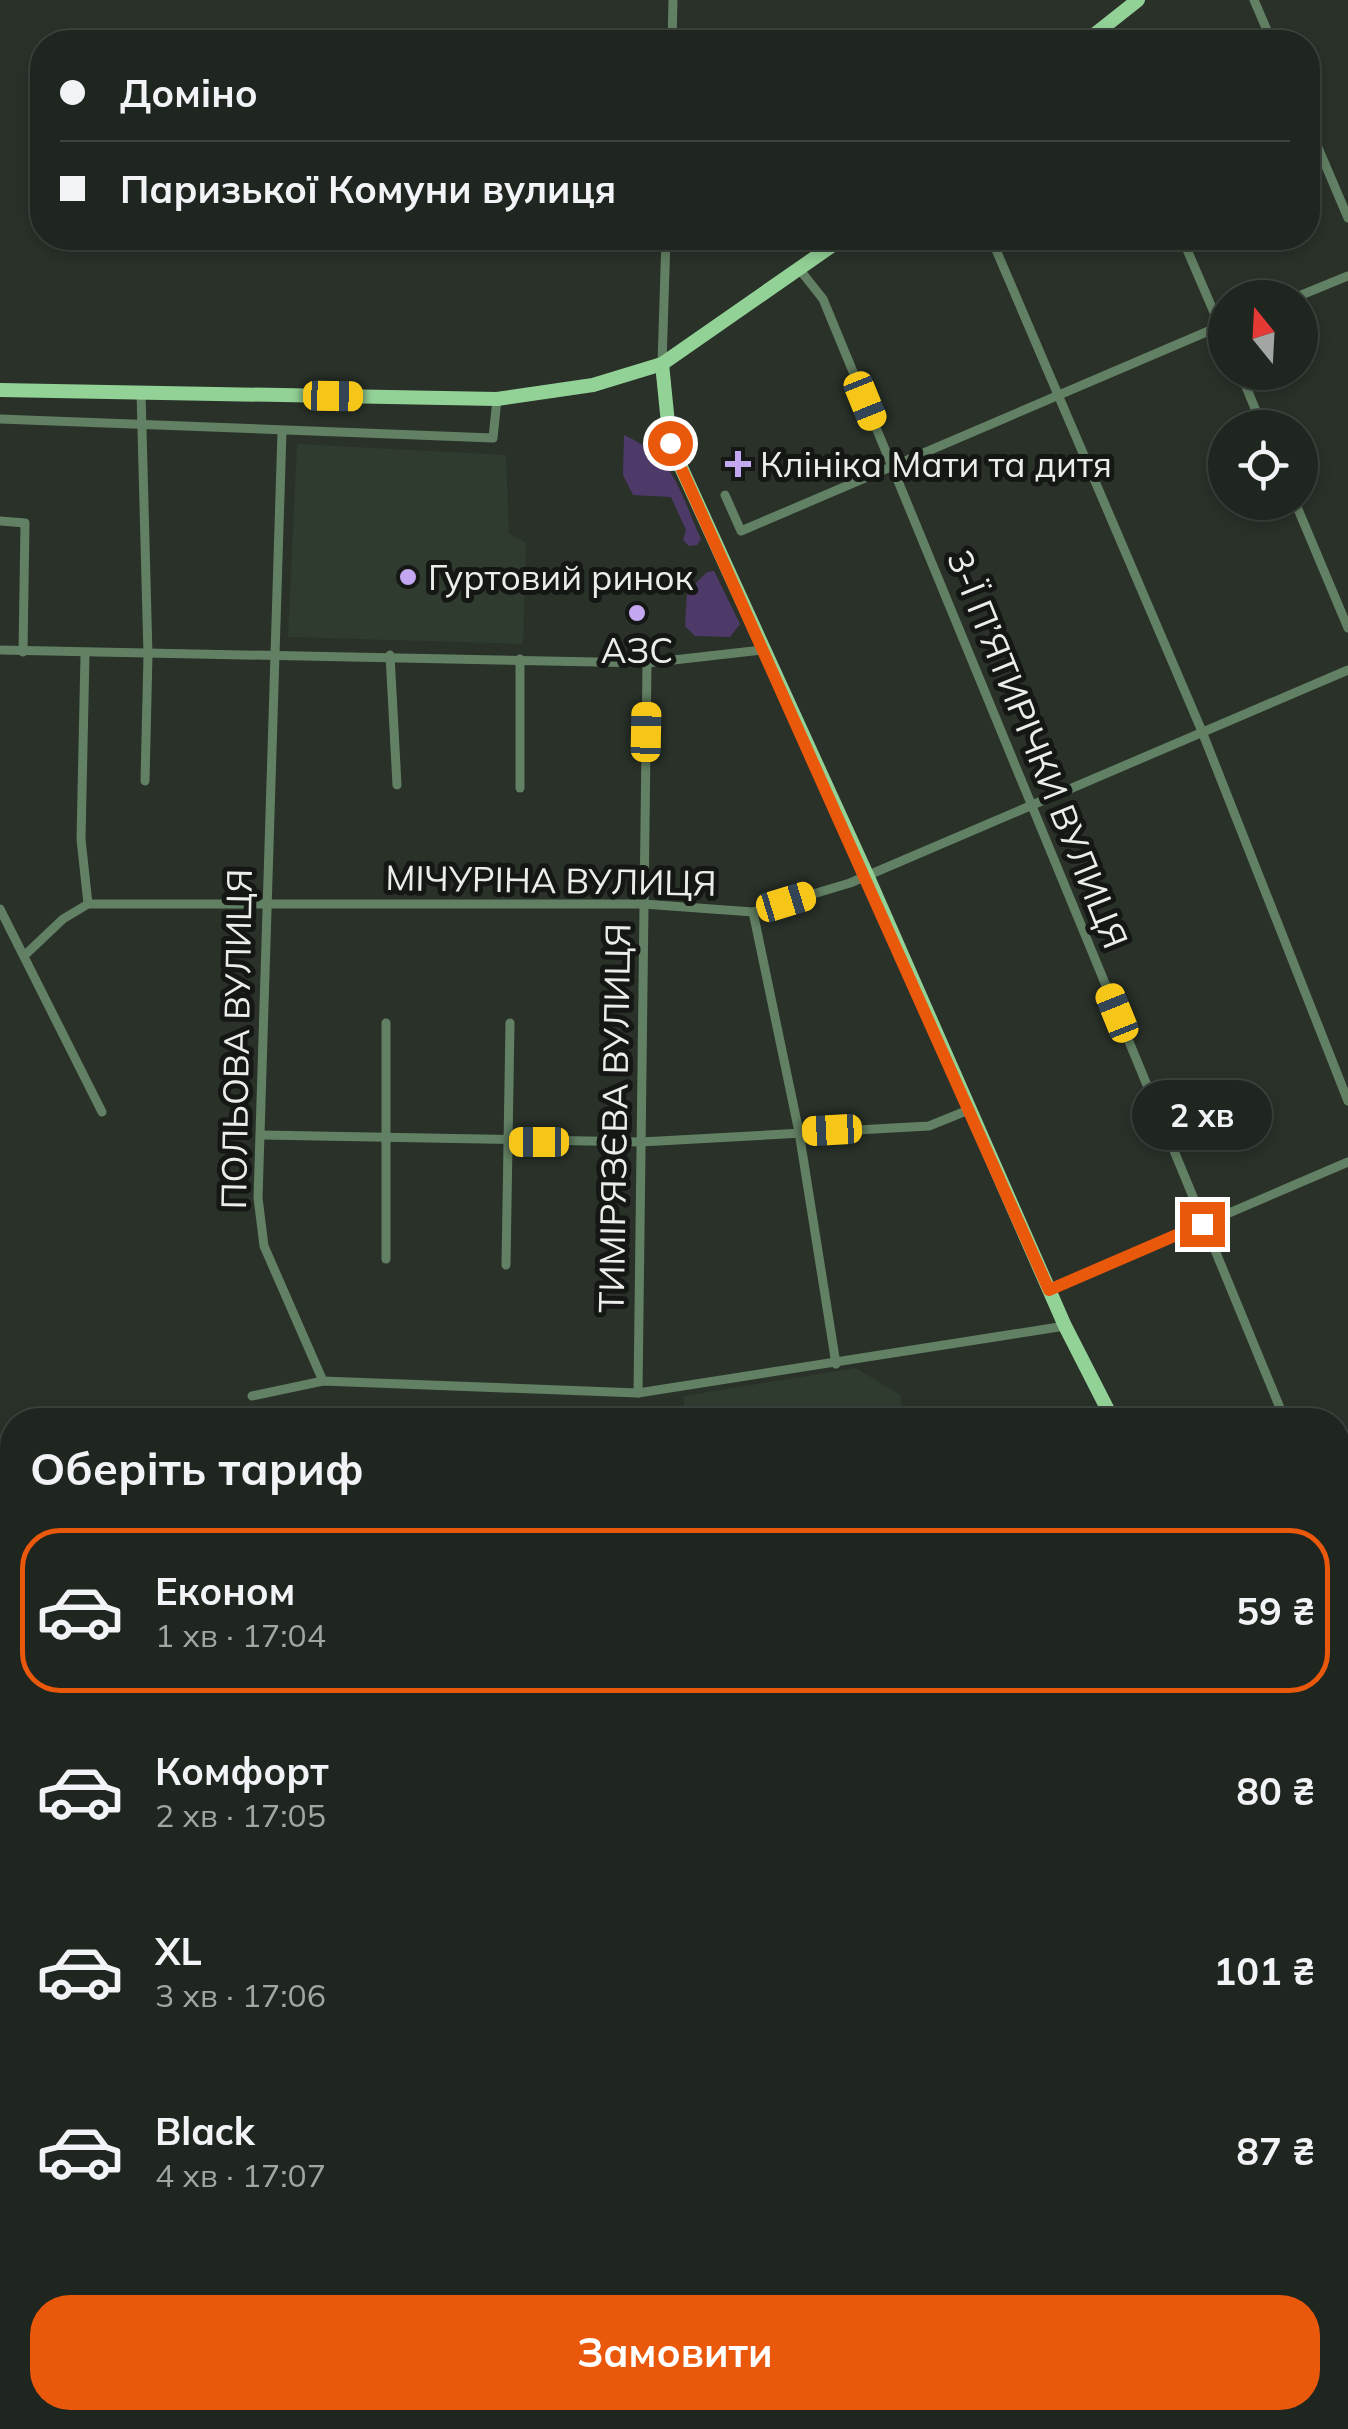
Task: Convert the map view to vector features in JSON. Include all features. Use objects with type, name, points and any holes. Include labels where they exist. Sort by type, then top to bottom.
[{"type":"main road","points":[[1100,30],[1138,0]]},
{"type":"main road","points":[[0,390],[497,399],[593,384],[662,364],[827,250]]},
{"type":"main road","points":[[662,364],[670,443],[867,875],[1064,1326],[1107,1408]]},
{"type":"street","points":[[672,30],[673,0]]},
{"type":"street","points":[[1254,0],[1267,30]]},
{"type":"street","points":[[1320,152],[1348,218]]},
{"type":"street","points":[[662,364],[666,250]]},
{"type":"street","points":[[996,250],[1202,729],[1348,1101]]},
{"type":"street","points":[[1187,250],[1208,295]]},
{"type":"street","name":"3-Ї П’ЯТИРІЧКИ ВУЛИЦЯ","points":[[800,270],[823,299],[1280,1408]]},
{"type":"street","points":[[1318,288],[1348,276]]},
{"type":"street","points":[[725,495],[742,532],[1208,332]]},
{"type":"street","points":[[141,392],[148,656],[145,781]]},
{"type":"street","points":[[0,419],[493,438],[497,399]]},
{"type":"street","name":"ПОЛЬОВА ВУЛИЦЯ","points":[[282,431],[258,1198],[264,1246],[324,1381]]},
{"type":"street","points":[[1303,520],[1348,628]]},
{"type":"street","points":[[0,521],[25,524],[23,652]]},
{"type":"street","points":[[0,650],[85,655],[390,656],[647,664],[762,650]]},
{"type":"street","points":[[25,955],[63,919],[88,904],[81,838],[85,655]]},
{"type":"street","points":[[390,656],[397,785]]},
{"type":"street","points":[[520,660],[520,788]]},
{"type":"street","name":"ТИМІРЯЗЄВА ВУЛИЦЯ","points":[[638,1393],[647,664]]},
{"type":"street","name":"МІЧУРІНА ВУЛИЦЯ","points":[[88,904],[643,904],[754,912],[867,875],[1348,670]]},
{"type":"street","points":[[0,909],[102,1112]]},
{"type":"street","points":[[754,912],[799,1132],[836,1364]]},
{"type":"street","points":[[386,1023],[386,1259]]},
{"type":"street","points":[[506,1266],[505,1142],[510,1023]]},
{"type":"street","points":[[261,1135],[642,1142],[928,1126],[971,1109]]},
{"type":"street","points":[[1049,1290],[1348,1162]]},
{"type":"street","points":[[252,1396],[324,1381],[638,1393],[1064,1326]]},
{"type":"shaded area","points":[[624,435],[655,454],[673,477],[701,539],[697,545],[689,546],[683,540],[686,530],[671,497],[633,495],[623,475]]},
{"type":"shaded area","name":"Гуртовий ринок","points":[[297,444],[506,455],[509,533],[526,543],[523,644],[288,637]]},
{"type":"shaded area","points":[[714,571],[740,624],[730,637],[695,636],[685,626],[687,592],[707,572]]},
{"type":"shaded area","points":[[856,1368],[900,1395],[903,1408],[684,1408],[683,1396]]},
{"type":"place","name":"Клініка Мати та дитя","points":[[738,464]]},
{"type":"place","name":"Гуртовий ринок","points":[[408,577]]},
{"type":"place","name":"АЗС","points":[[637,613]]},
{"type":"route","points":[[670,443],[882,908],[1049,1290],[1202,1224]]}]
